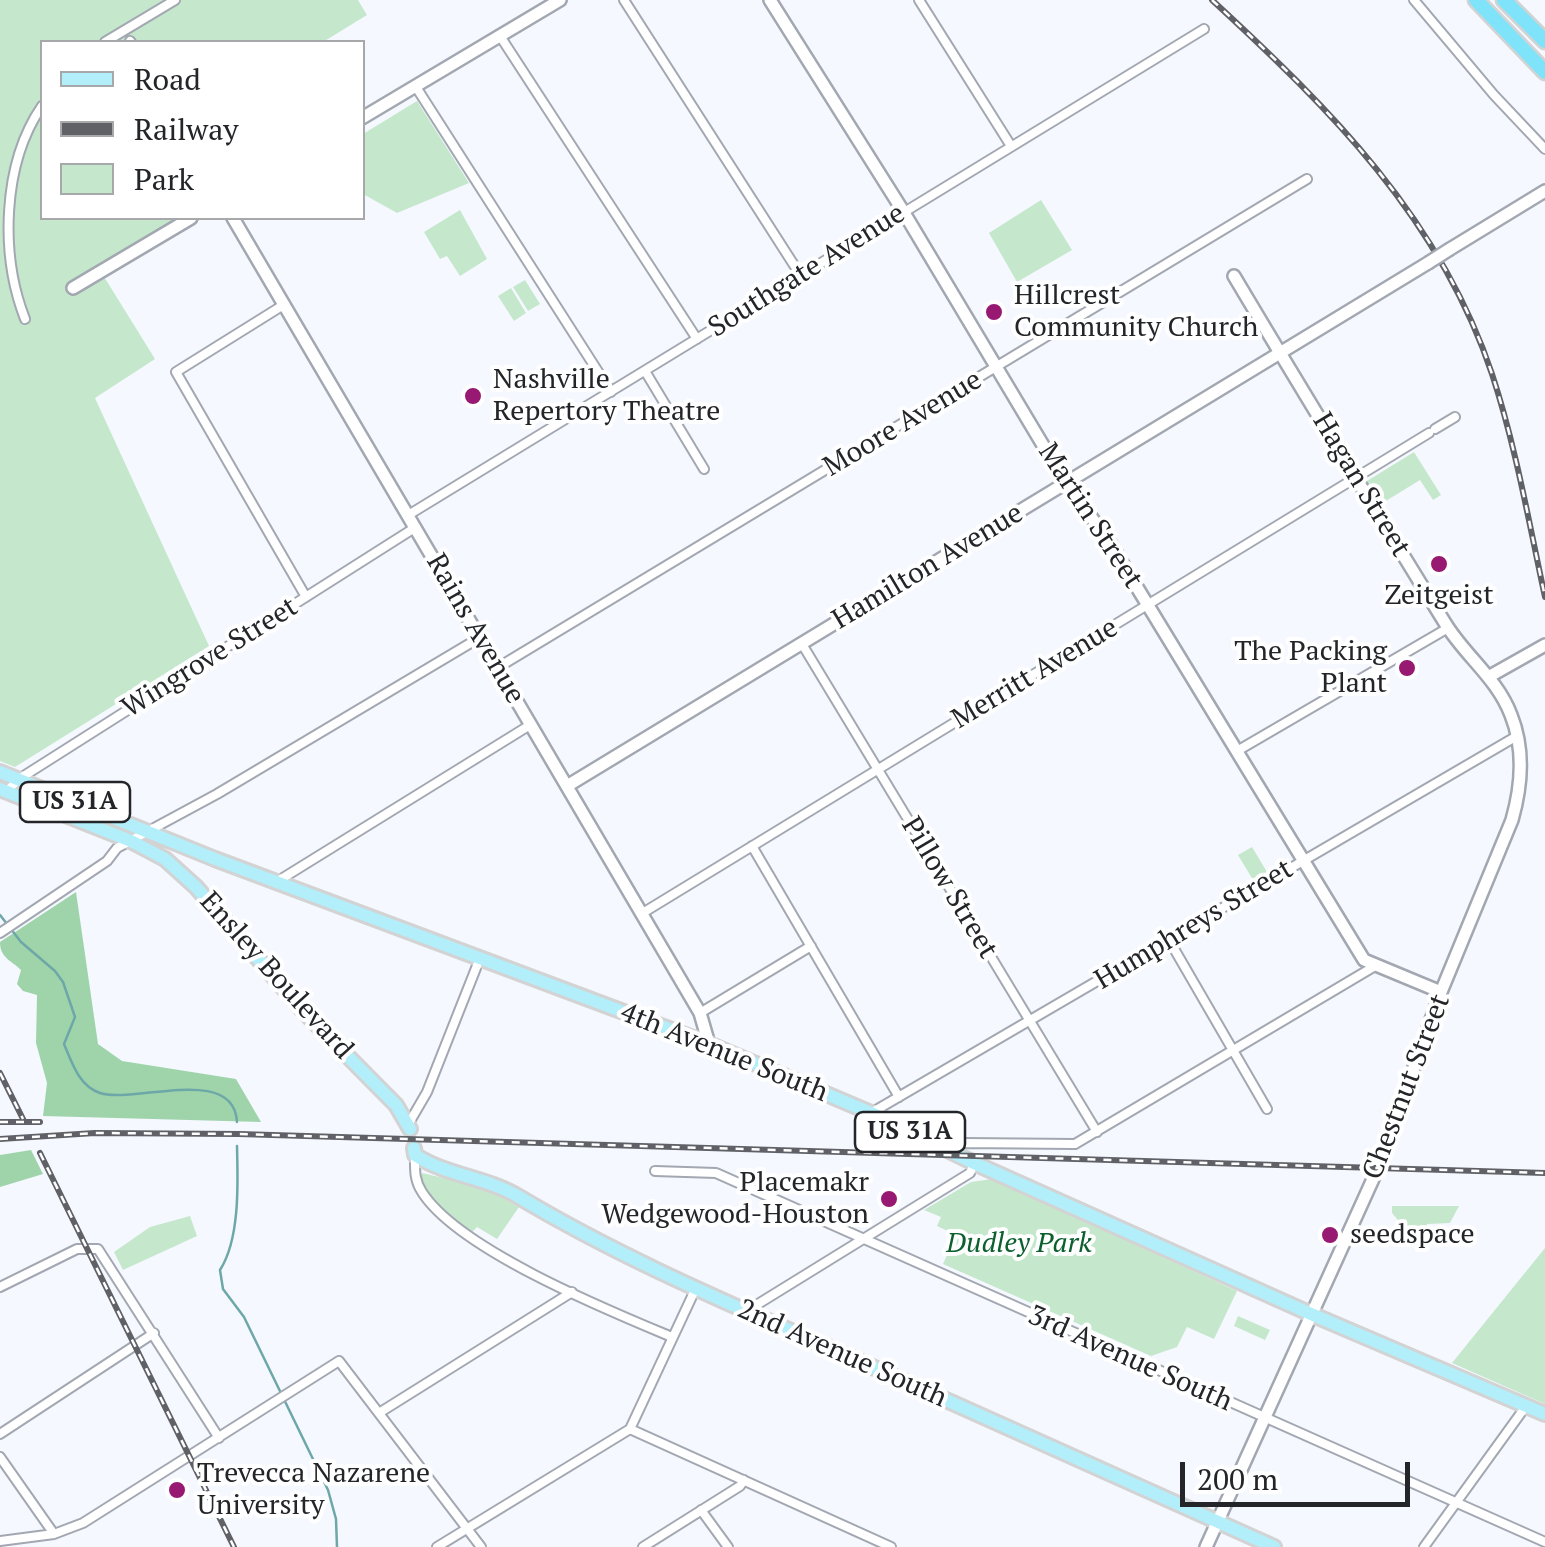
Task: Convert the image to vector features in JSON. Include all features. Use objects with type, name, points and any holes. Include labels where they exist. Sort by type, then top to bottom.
[{"type":"highway","points":[[1476,0],[1545,72]]},
{"type":"highway","points":[[1504,0],[1545,41]]},
{"type":"main road","name":"4th Avenue South","points":[[0,772],[215,859],[709,1044],[1545,1414]]},
{"type":"main road","name":"US 31A","points":[[3,790],[131,841]]},
{"type":"main road","name":"Ensley Boulevard","points":[[131,841],[165,859],[196,887],[305,1013],[396,1104],[410,1126]]},
{"type":"main road","points":[[196,887],[192,876],[196,866],[215,859]]},
{"type":"main road","name":"2nd Avenue South","points":[[414,1151],[445,1172],[496,1186],[695,1290],[1274,1547]]},
{"type":"street","points":[[108,40],[175,0]]},
{"type":"street","points":[[365,116],[560,0]]},
{"type":"street","points":[[624,0],[801,276]]},
{"type":"street","name":"Martin Street","points":[[770,0],[996,368],[1148,605],[1364,960],[1374,966]]},
{"type":"street","points":[[919,0],[1011,146]]},
{"type":"street","points":[[1414,0],[1545,149]]},
{"type":"street","name":"Southgate Avenue","points":[[413,521],[611,392],[1204,29]]},
{"type":"street","points":[[500,36],[697,340]]},
{"type":"street","points":[[416,87],[611,392]]},
{"type":"street","points":[[25,319],[9,274],[7,203],[21,144],[40,110]]},
{"type":"street","name":"Moore Avenue","points":[[497,668],[1307,179]]},
{"type":"street","name":"Hamilton Avenue","points":[[567,786],[1545,191]]},
{"type":"street","points":[[73,288],[188,220]]},
{"type":"street","name":"Rains Avenue","points":[[234,220],[700,1013],[709,1044]]},
{"type":"street","name":"Hagan Street","points":[[1237,282],[1448,628],[1490,676]]},
{"type":"street","points":[[285,304],[176,372],[306,597]]},
{"type":"street","points":[[645,371],[704,469]]},
{"type":"street","name":"Merritt Avenue","points":[[640,914],[1455,417]]},
{"type":"street","name":"Wingrove Street","points":[[3,790],[306,597],[413,521]]},
{"type":"street","points":[[1237,751],[1448,628]]},
{"type":"street","points":[[0,933],[108,860],[117,848],[479,638]]},
{"type":"street","name":"Pillow Street","points":[[802,644],[1097,1132]]},
{"type":"street","points":[[1490,676],[1545,646]]},
{"type":"street","name":"Chestnut Street","points":[[1206,1547],[1380,1164],[1520,794],[1522,770],[1517,736],[1510,712],[1490,676]]},
{"type":"street","points":[[278,881],[530,725]]},
{"type":"street","name":"Humphreys Street","points":[[872,1114],[1517,736]]},
{"type":"street","points":[[752,846],[899,1098]]},
{"type":"street","points":[[1170,940],[1267,1109]]},
{"type":"street","points":[[700,1013],[810,946]]},
{"type":"street","points":[[410,1126],[480,958]]},
{"type":"street","points":[[944,1148],[964,1143],[1068,1145],[1097,1132],[1374,966],[1442,992]]},
{"type":"street","points":[[414,1151],[416,1181],[441,1215],[486,1248],[672,1337]]},
{"type":"street","points":[[752,1314],[758,1304],[970,1173],[974,1163]]},
{"type":"street","name":"3rd Avenue South","points":[[656,1170],[716,1173],[1545,1542]]},
{"type":"street","points":[[0,1288],[77,1249],[96,1248],[104,1254],[220,1438]]},
{"type":"street","points":[[438,1547],[630,1429],[695,1290]]},
{"type":"street","points":[[379,1414],[572,1292]]},
{"type":"street","points":[[0,1434],[154,1333]]},
{"type":"street","points":[[0,1541],[54,1534],[109,1508],[338,1361],[480,1547]]},
{"type":"street","points":[[1424,1547],[1526,1406]]},
{"type":"street","points":[[630,1429],[886,1546]]},
{"type":"street","points":[[0,1456],[54,1534]]},
{"type":"street","points":[[643,1547],[744,1480]]},
{"type":"street","points":[[701,1510],[728,1547]]},
{"type":"green space","points":[[0,0],[358,0],[367,15],[326,40],[40,40],[40,220],[174,220],[98,267],[155,359],[95,398],[209,646],[15,767],[0,761]]},
{"type":"green space","points":[[417,101],[469,183],[397,213],[365,195],[365,133]]},
{"type":"green space","name":"Hillcrest Community Church","points":[[1041,200],[1072,250],[1017,282],[989,233]]},
{"type":"green space","points":[[460,210],[487,259],[460,276],[447,256],[440,259],[424,232]]},
{"type":"green space","points":[[525,280],[540,304],[528,311],[513,287]]},
{"type":"green space","points":[[511,288],[526,313],[514,321],[498,296]]},
{"type":"green space","points":[[1414,452],[1441,495],[1433,500],[1420,480],[1381,504],[1367,481]]},
{"type":"green space","points":[[1252,847],[1267,872],[1253,880],[1238,855]]},
{"type":"green space","points":[[76,892],[98,1044],[122,1061],[236,1079],[261,1122],[43,1116],[47,1083],[36,1043],[37,995],[23,991],[17,984],[21,970],[4,955],[0,942]]},
{"type":"green space","points":[[31,1150],[43,1174],[0,1187],[0,1155]]},
{"type":"green space","points":[[422,1173],[482,1187],[519,1207],[497,1239],[477,1227],[472,1232],[436,1203],[420,1180]]},
{"type":"green space","name":"Dudley Park","points":[[992,1179],[1237,1291],[1214,1339],[1187,1327],[1177,1347],[1151,1356],[943,1264],[956,1235],[937,1226],[941,1217],[924,1210],[971,1182]]},
{"type":"green space","points":[[1392,1206],[1459,1206],[1450,1223],[1427,1224],[1427,1232],[1408,1232],[1392,1213]]},
{"type":"green space","points":[[190,1216],[197,1236],[123,1270],[114,1252],[150,1227]]},
{"type":"green space","points":[[1545,1248],[1545,1404],[1452,1363]]},
{"type":"green space","points":[[1238,1316],[1270,1330],[1265,1340],[1234,1326]]},
{"type":"waterway","points":[[0,915],[21,942],[63,982],[75,1017],[64,1044],[87,1085],[100,1093],[115,1095],[201,1090],[219,1095],[232,1105],[237,1122]]},
{"type":"waterway","points":[[237,1146],[236,1210],[231,1243],[220,1270],[223,1289],[244,1317],[328,1490],[336,1519],[337,1547]]},
{"type":"railway","points":[[1212,0],[1339,125],[1412,216],[1443,265],[1470,318],[1501,402],[1545,597]]},
{"type":"railway","points":[[0,1073],[23,1119]]},
{"type":"railway","points":[[0,1122],[40,1122]]},
{"type":"railway","points":[[0,1139],[95,1133],[239,1134],[1545,1173]]},
{"type":"railway","points":[[40,1153],[234,1547]]},
{"type":"place","name":"Hillcrest Community Church","points":[[994,312]]},
{"type":"place","name":"Nashville Repertory Theatre","points":[[473,396]]},
{"type":"place","name":"Zeitgeist","points":[[1439,564]]},
{"type":"place","name":"The Packing Plant","points":[[1407,668]]},
{"type":"place","name":"Placemakr Wedgewood-Houston","points":[[889,1199]]},
{"type":"place","name":"seedspace","points":[[1330,1235]]},
{"type":"place","name":"Trevecca Nazarene University","points":[[177,1490]]}]
